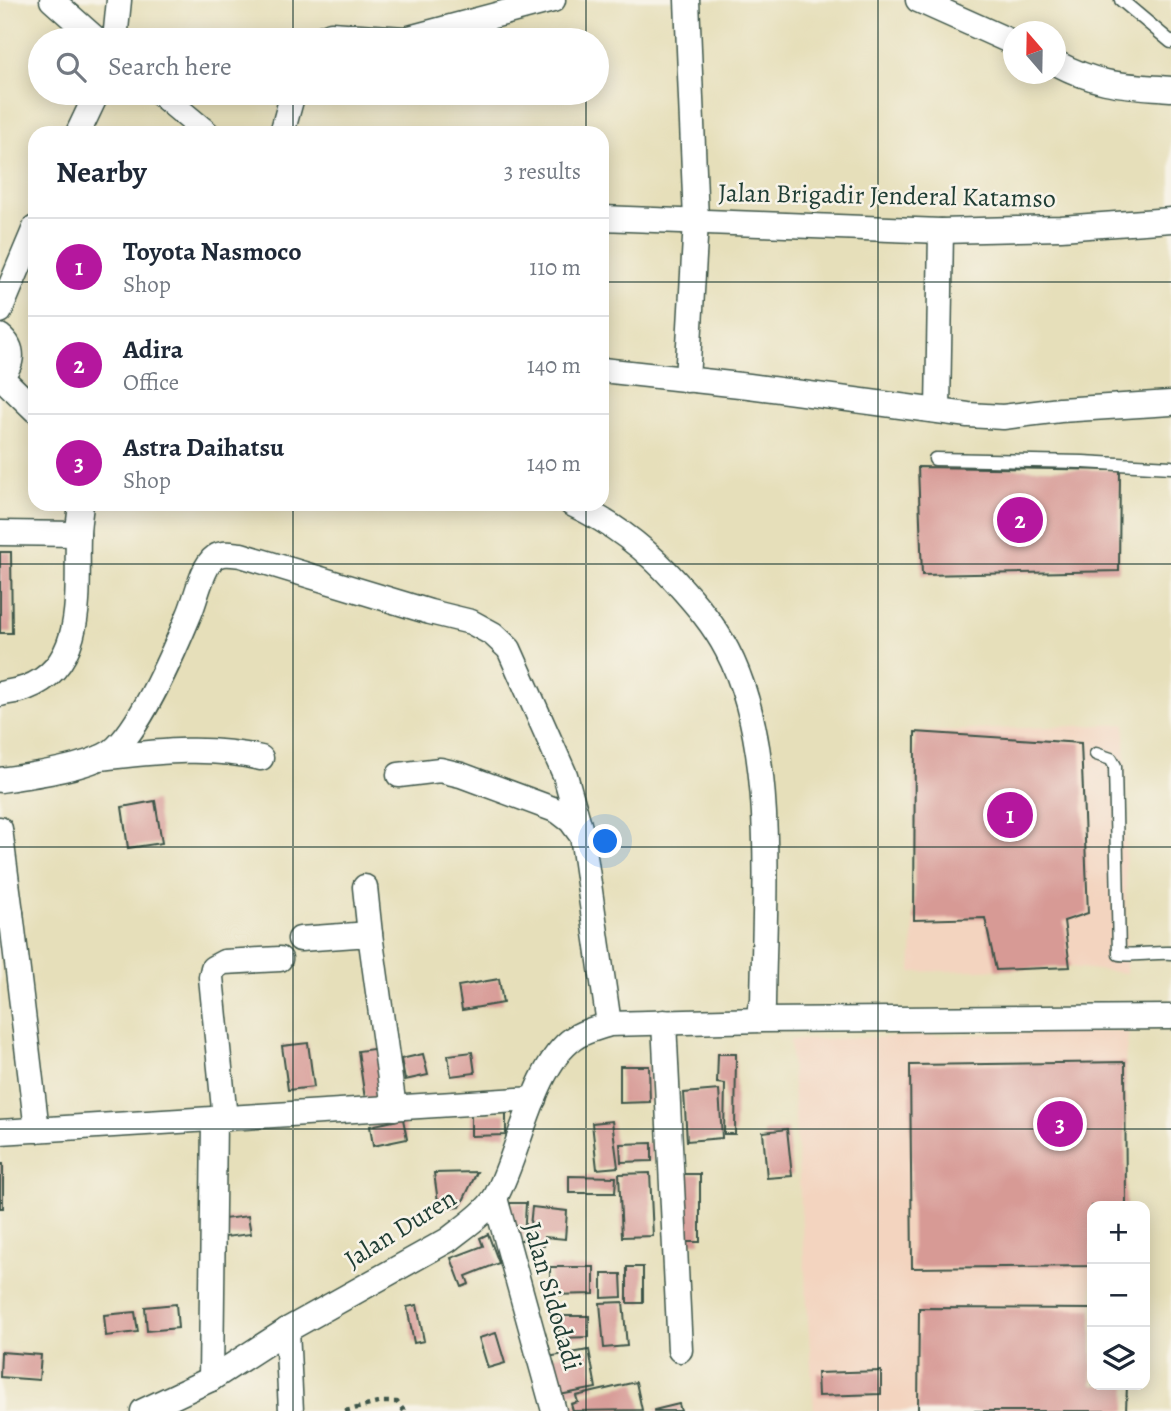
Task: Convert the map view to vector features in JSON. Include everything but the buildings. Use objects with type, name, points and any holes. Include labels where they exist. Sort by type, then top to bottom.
[{"type":"street","points":[[52,0],[84,28]]},
{"type":"street","points":[[116,28],[119,0]]},
{"type":"street","points":[[447,28],[553,0]]},
{"type":"street","points":[[687,0],[696,221],[687,380]]},
{"type":"street","points":[[918,0],[1003,38]]},
{"type":"street","points":[[1066,67],[1094,80],[1115,85],[1171,89]]},
{"type":"street","points":[[81,126],[91,105]]},
{"type":"street","points":[[173,105],[199,126]]},
{"type":"street","points":[[284,126],[290,105]]},
{"type":"street","name":"Jalan Brigadir Jenderal Katamso","points":[[609,218],[941,231],[1061,228],[1171,220]]},
{"type":"street","points":[[938,410],[941,231]]},
{"type":"street","points":[[0,311],[28,245]]},
{"type":"street","points":[[0,336],[8,344],[12,358],[6,372],[0,376],[28,403]]},
{"type":"street","points":[[609,371],[968,415],[1003,417],[1060,410],[1171,403]]},
{"type":"street","points":[[0,694],[26,688],[41,680],[58,666],[68,651],[76,616],[81,511]]},
{"type":"street","points":[[587,511],[636,541],[704,613],[728,651],[748,702],[764,806],[762,1014]]},
{"type":"street","points":[[0,533],[78,534]]},
{"type":"street","points":[[99,758],[116,748],[143,709],[190,614],[207,566],[213,558],[222,554],[241,555],[471,622],[493,634],[509,649],[550,736],[565,775],[582,835],[610,1024]]},
{"type":"street","points":[[0,780],[99,758],[212,749],[261,758]]},
{"type":"street","points":[[399,775],[440,770],[461,775],[558,811],[571,821],[582,835]]},
{"type":"street","points":[[0,829],[6,915],[37,1130]]},
{"type":"street","points":[[365,887],[394,1108]]},
{"type":"street","points":[[300,939],[370,934]]},
{"type":"street","points":[[211,1379],[219,1120],[211,977],[213,968],[224,962],[279,959]]},
{"type":"street","name":"Jalan Duren","points":[[143,1411],[211,1379],[287,1330],[449,1240],[469,1224],[495,1198],[534,1099],[559,1051],[575,1037],[610,1024],[762,1014],[1171,1017]]},
{"type":"street","points":[[664,1022],[680,1350]]},
{"type":"street","points":[[0,1132],[534,1099]]},
{"type":"street","name":"Jalan Sidodadi","points":[[495,1198],[554,1411]]},
{"type":"street","points":[[287,1330],[291,1411]]},
{"type":"lane","points":[[1121,0],[1171,42]]},
{"type":"lane","points":[[935,459],[1083,461],[1171,467]]},
{"type":"lane","points":[[1096,754],[1111,759],[1115,766],[1119,954],[1124,957],[1142,952],[1171,953]]},
{"type":"path","points":[[345,1411],[382,1402],[397,1402],[404,1411]]},
{"type":"shaded area","points":[[1125,724],[1126,973],[1070,967],[911,972],[914,920],[915,732]]},
{"type":"shaded area","points":[[1129,1030],[1125,1062],[1126,1201],[1087,1201],[1087,1390],[1127,1390],[1126,1411],[814,1411],[790,1040]]},
{"type":"place","name":"Adira","points":[[1020,520]]},
{"type":"place","name":"Toyota Nasmoco","points":[[1010,815]]},
{"type":"place","name":"Astra Daihatsu","points":[[1060,1124]]}]
